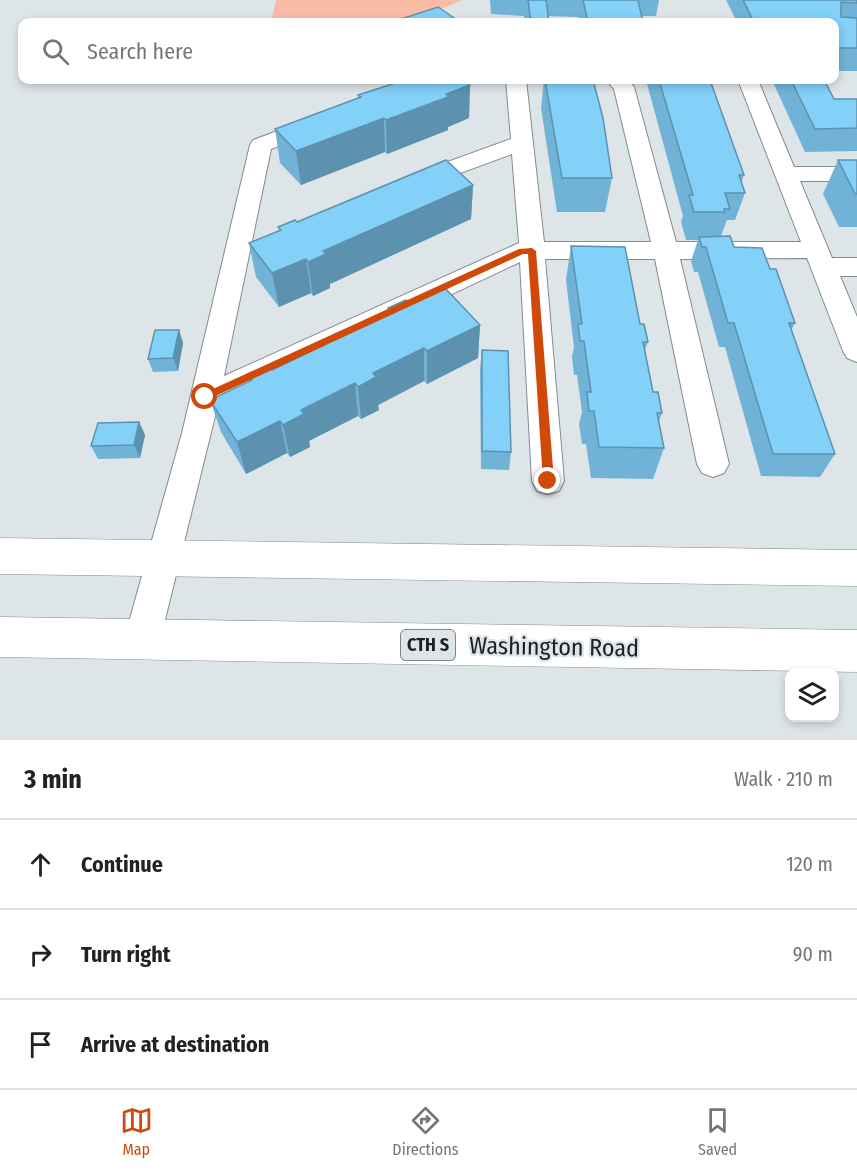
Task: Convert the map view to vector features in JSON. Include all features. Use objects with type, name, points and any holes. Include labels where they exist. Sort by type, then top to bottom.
[{"type":"main road","points":[[0,556],[857,568]]},
{"type":"main road","name":"Washington Road","points":[[0,637],[857,651]]},
{"type":"lane","points":[[516,84],[532,251],[548,481]]},
{"type":"lane","points":[[621,84],[624,87],[666,251],[713,464]]},
{"type":"lane","points":[[750,84],[818,259],[857,351]]},
{"type":"lane","points":[[142,640],[205,397],[249,244],[261,145],[338,116]]},
{"type":"lane","points":[[402,187],[522,142]]},
{"type":"lane","points":[[785,174],[857,174]]},
{"type":"lane","points":[[205,397],[522,251],[666,251],[818,259],[857,267]]},
{"type":"shaded area","points":[[276,0],[462,0],[421,18],[272,18]]},
{"type":"building","points":[[528,0],[546,0],[548,18],[530,18]]},
{"type":"building","points":[[583,0],[638,0],[642,18],[587,18]]},
{"type":"building","points":[[743,0],[857,0],[857,3],[841,2],[841,17],[857,18],[857,48],[839,48],[839,18],[752,18]]},
{"type":"building","points":[[438,7],[454,18],[404,18]]},
{"type":"building","points":[[392,84],[470,85],[446,94],[448,97],[296,151],[275,129],[361,97],[358,95]]},
{"type":"building","points":[[546,84],[594,84],[603,118],[612,178],[562,178]]},
{"type":"building","points":[[660,84],[711,84],[744,175],[739,175],[745,193],[725,193],[730,209],[724,209],[725,212],[694,212],[689,195],[693,195]]},
{"type":"building","points":[[793,84],[826,84],[834,99],[857,99],[857,128],[815,129]]},
{"type":"building","points":[[446,160],[473,185],[323,251],[326,254],[308,262],[306,259],[272,273],[249,243],[281,230],[278,227],[295,220],[297,222]]},
{"type":"building","points":[[838,160],[857,160],[857,194],[855,194]]},
{"type":"building","points":[[730,236],[734,247],[762,248],[770,269],[776,269],[795,323],[789,323],[835,454],[773,454],[734,323],[728,323],[706,247],[702,247],[699,237]]},
{"type":"building","points":[[571,246],[625,247],[640,324],[644,324],[648,342],[643,342],[653,392],[658,392],[662,413],[657,413],[664,448],[599,447],[594,411],[589,411],[587,392],[591,392],[584,341],[580,341],[578,324],[582,324]]},
{"type":"building","points":[[444,287],[480,325],[427,351],[424,348],[373,373],[376,377],[358,387],[355,383],[301,410],[304,414],[283,425],[280,421],[237,442],[210,400],[252,380],[249,376],[270,366],[272,370],[324,345],[321,341],[340,332],[343,335],[392,312],[388,308],[406,300],[409,303]]},
{"type":"building","points":[[155,330],[179,330],[173,358],[148,359]]},
{"type":"building","points":[[482,350],[508,351],[511,452],[482,451]]},
{"type":"building","points":[[139,422],[134,445],[91,446],[98,423]]},
{"type":"route","points":[[205,397],[522,251],[532,251],[548,481]]}]
